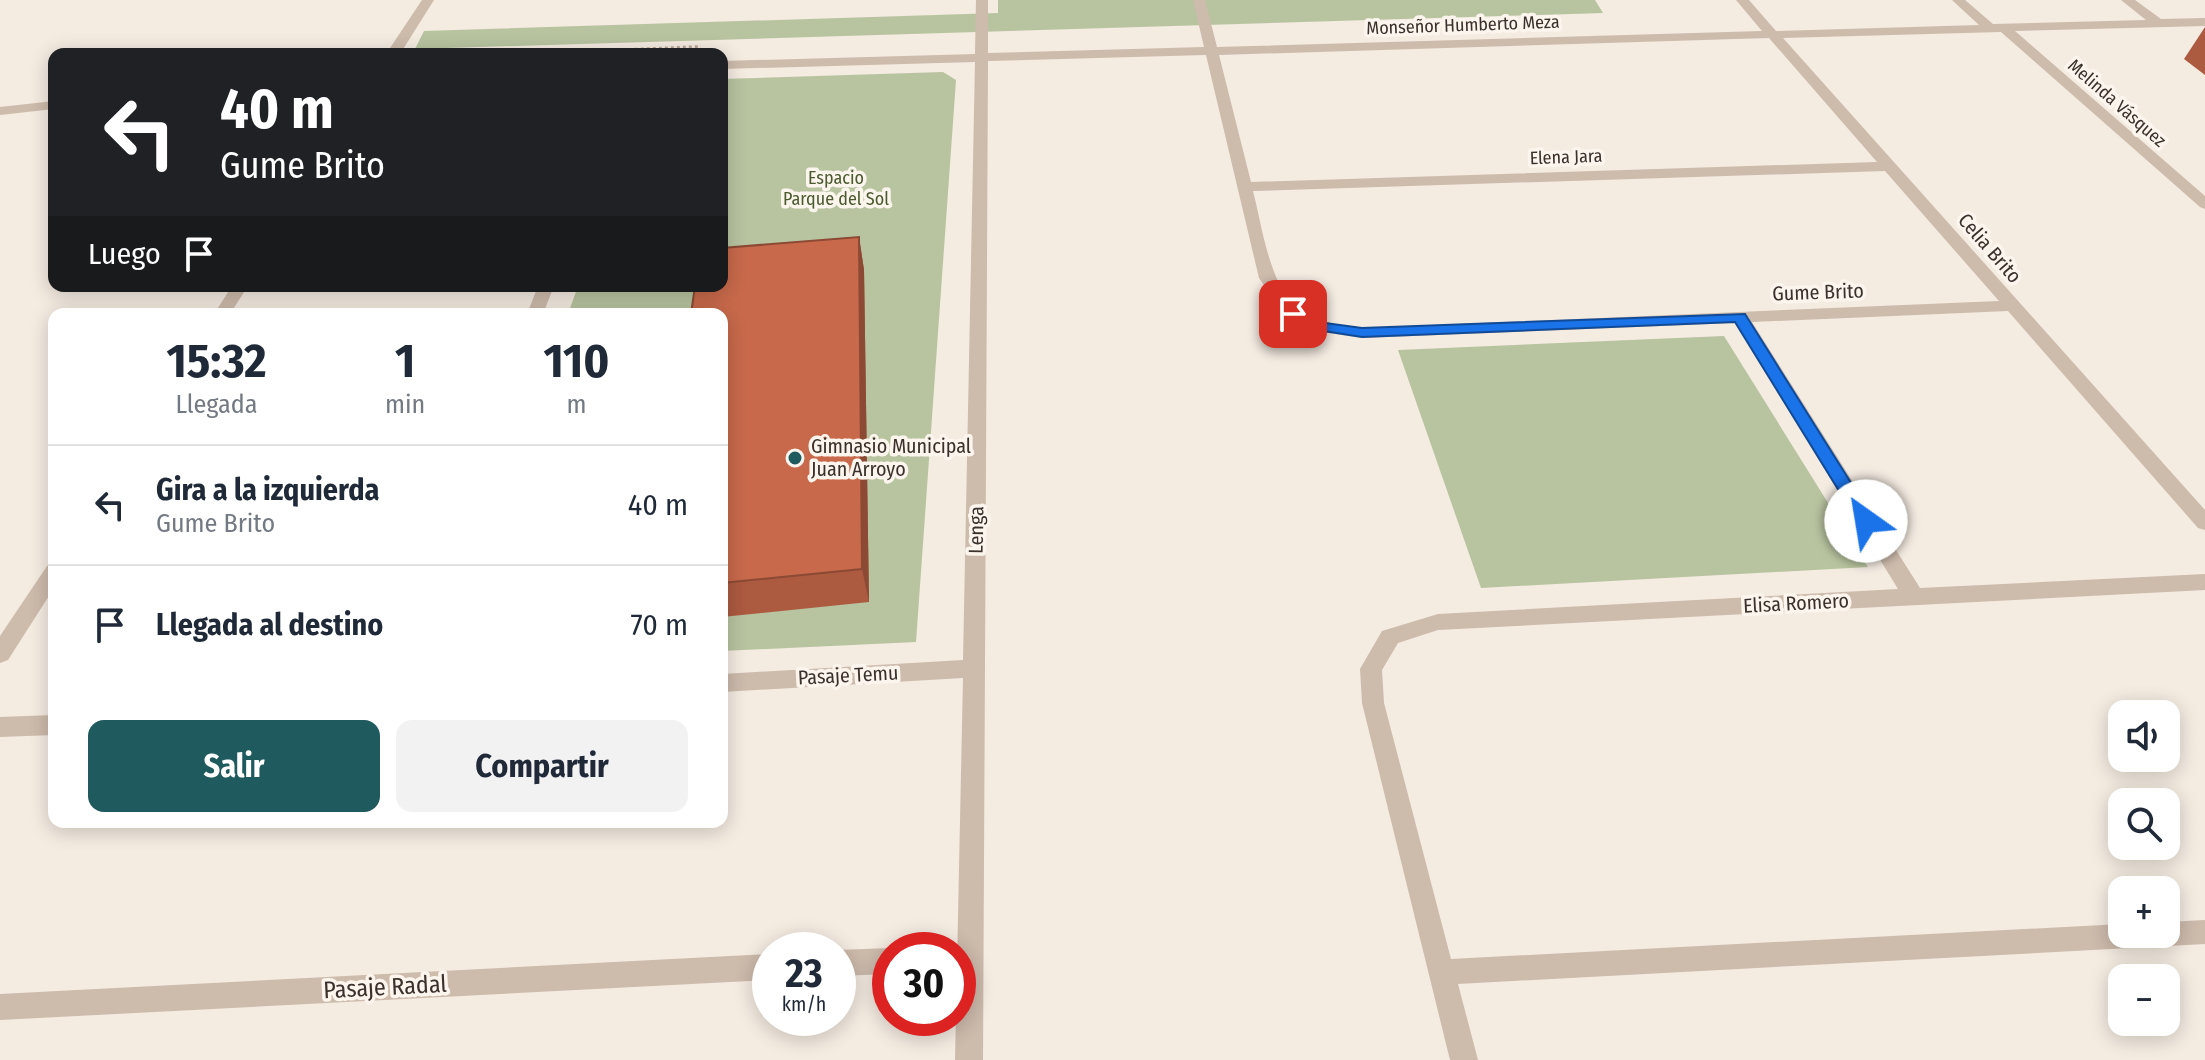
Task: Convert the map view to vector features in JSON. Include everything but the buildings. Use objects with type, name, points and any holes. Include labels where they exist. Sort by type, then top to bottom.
[{"type":"street","points":[[397,48],[428,0]]},
{"type":"street","name":"Lenga","points":[[965,932],[974,668],[982,0]]},
{"type":"street","points":[[1199,0],[1244,187]]},
{"type":"street","name":"Celia Brito","points":[[1742,0],[2205,523]]},
{"type":"street","name":"Melinda Vásquez","points":[[1958,0],[1998,29],[2205,204]]},
{"type":"street","points":[[2127,0],[2159,24]]},
{"type":"street","name":"Monseñor Humberto Meza","points":[[728,65],[2205,22]]},
{"type":"street","points":[[0,111],[48,106]]},
{"type":"street","name":"Elena Jara","points":[[1244,187],[1889,166]]},
{"type":"street","name":"Gume Brito","points":[[1244,187],[1267,278],[1293,314],[1322,327],[1362,333],[2011,306]]},
{"type":"street","points":[[1740,317],[1914,597]]},
{"type":"street","points":[[0,654],[48,580]]},
{"type":"street","name":"Elisa Romero","points":[[1441,972],[1373,703],[1371,669],[1390,637],[1438,622],[2205,582]]},
{"type":"street","name":"Pasaje Temu","points":[[728,683],[974,668]]},
{"type":"street","points":[[0,727],[48,725]]},
{"type":"street","points":[[2180,933],[2205,932]]},
{"type":"street","points":[[1464,1060],[1441,972],[2108,937]]},
{"type":"street","name":"Pasaje Radal","points":[[0,1007],[752,968]]},
{"type":"street","name":"Lenga","points":[[968,1036],[969,1060]]},
{"type":"green space","points":[[998,0],[1595,0],[1603,13],[416,48],[424,31],[998,13]]},
{"type":"green space","name":"Espacio Parque del Sol","points":[[943,72],[956,80],[916,642],[728,651],[728,308],[570,308],[576,292],[728,292],[728,79]]},
{"type":"green space","points":[[1724,336],[1868,567],[1481,588],[1398,350]]},
{"type":"place","name":"Gimnasio Municipal Juan Arroyo","points":[[795,458]]},
{"type":"route","points":[[1293,314],[1322,327],[1362,333],[1740,317],[1866,521]]}]
